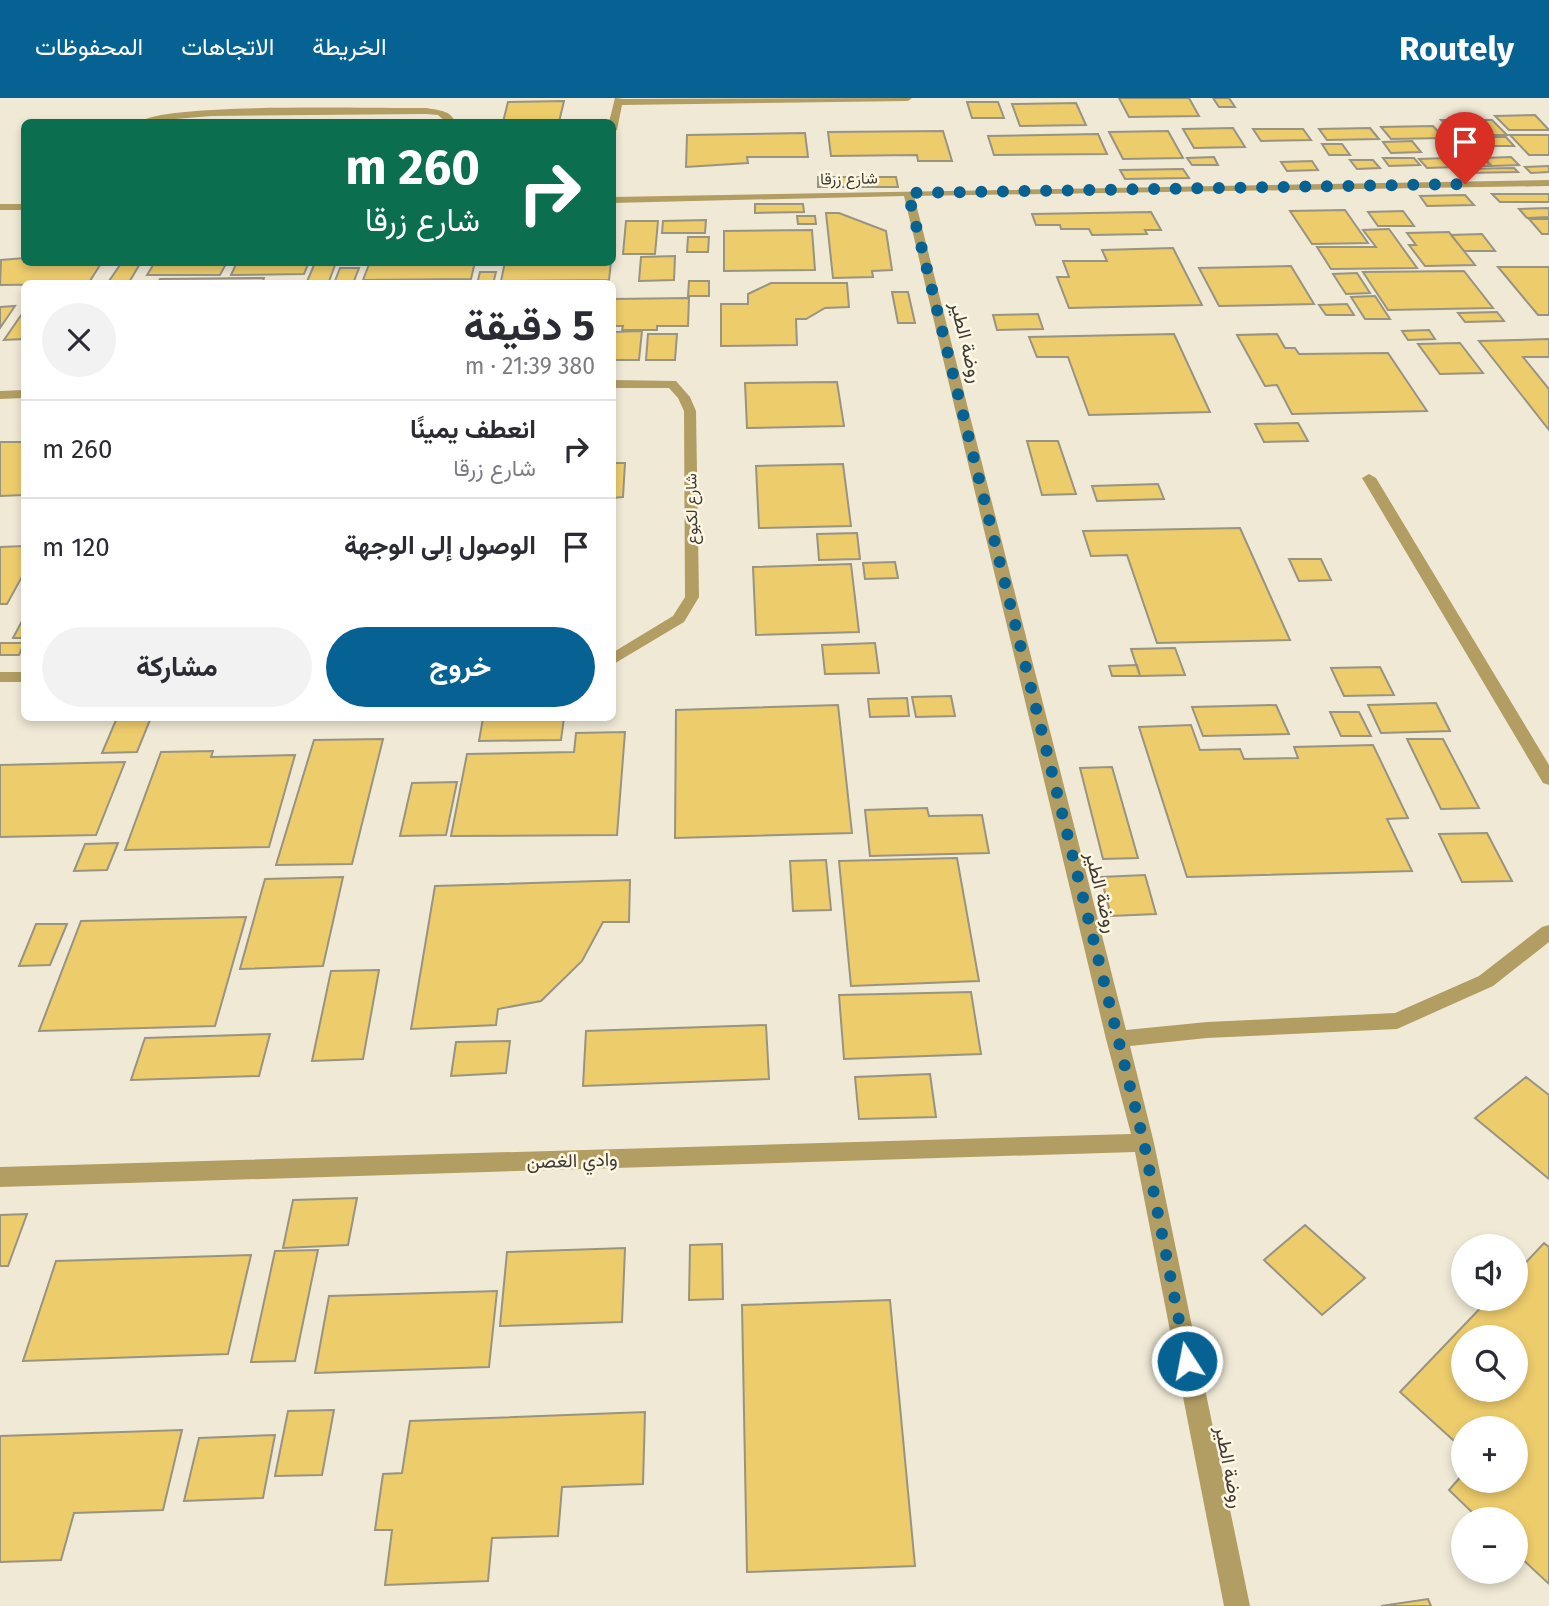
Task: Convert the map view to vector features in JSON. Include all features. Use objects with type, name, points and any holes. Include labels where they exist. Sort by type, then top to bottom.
[{"type":"street","points":[[615,119],[619,100],[908,98]]},
{"type":"street","points":[[154,119],[202,114],[426,111],[440,113],[449,119]]},
{"type":"street","name":"شارع زرقا","points":[[616,200],[1549,183]]},
{"type":"street","name":"روضة الطير","points":[[908,193],[1116,1039],[1144,1143],[1237,1606]]},
{"type":"street","points":[[0,207],[21,207]]},
{"type":"street","name":"شارع لكبوع","points":[[616,384],[672,384],[684,397],[690,411],[692,597],[679,619],[616,658]]},
{"type":"street","points":[[0,395],[21,394]]},
{"type":"street","points":[[1368,478],[1549,779]]},
{"type":"street","points":[[0,677],[21,677]]},
{"type":"street","points":[[1116,1039],[1207,1030],[1397,1021],[1486,981],[1549,932]]},
{"type":"street","name":"وادي الغصن","points":[[0,1177],[1144,1143]]},
{"type":"building","points":[[1119,98],[1189,98],[1199,116],[1129,117]]},
{"type":"building","points":[[1213,98],[1229,98],[1235,107],[1219,107]]},
{"type":"building","points":[[564,101],[560,119],[504,119],[508,102]]},
{"type":"building","points":[[967,102],[998,102],[1004,118],[972,118]]},
{"type":"building","points":[[1076,103],[1086,125],[1020,126],[1012,104]]},
{"type":"building","points":[[1535,115],[1549,130],[1509,130],[1495,116]]},
{"type":"building","points":[[1441,120],[1492,120],[1507,135],[1454,135]]},
{"type":"building","points":[[1433,126],[1444,138],[1391,139],[1381,127]]},
{"type":"building","points":[[1233,128],[1245,147],[1194,148],[1183,129]]},
{"type":"building","points":[[1370,128],[1379,139],[1327,140],[1319,129]]},
{"type":"building","points":[[1253,129],[1303,129],[1311,140],[1261,141]]},
{"type":"building","points":[[943,131],[952,161],[918,161],[917,155],[831,156],[828,132]]},
{"type":"building","points":[[1168,131],[1183,158],[1123,159],[1109,132]]},
{"type":"building","points":[[805,133],[808,157],[747,157],[748,163],[686,167],[687,135]]},
{"type":"building","points":[[1098,134],[1107,154],[994,155],[988,136]]},
{"type":"building","points":[[1510,135],[1549,135],[1549,155],[1529,155]]},
{"type":"building","points":[[1472,136],[1485,152],[1460,152],[1447,137]]},
{"type":"building","points":[[1479,137],[1506,137],[1514,146],[1487,146]]},
{"type":"building","points":[[1412,141],[1421,152],[1391,153],[1383,142]]},
{"type":"building","points":[[1322,144],[1342,144],[1350,155],[1329,155]]},
{"type":"building","points":[[1214,157],[1218,165],[1192,165],[1187,158]]},
{"type":"building","points":[[1482,157],[1490,166],[1459,166],[1452,158]]},
{"type":"building","points":[[1511,157],[1519,165],[1492,166],[1484,158]]},
{"type":"building","points":[[1383,158],[1414,158],[1420,165],[1389,166]]},
{"type":"building","points":[[1447,158],[1456,167],[1427,168],[1419,159]]},
{"type":"building","points":[[1350,160],[1373,160],[1380,168],[1357,169]]},
{"type":"building","points":[[1312,161],[1318,170],[1287,171],[1281,162]]},
{"type":"building","points":[[1549,166],[1549,172],[1531,173],[1525,167]]},
{"type":"building","points":[[1514,168],[1518,172],[1464,173],[1460,169]]},
{"type":"building","points":[[1183,169],[1189,178],[1125,179],[1120,170]]},
{"type":"building","points":[[818,177],[896,177],[898,187],[818,187]]},
{"type":"building","points":[[1492,194],[1549,194],[1549,202],[1500,202]]},
{"type":"building","points":[[1465,195],[1474,205],[1427,206],[1420,196]]},
{"type":"building","points":[[755,204],[803,204],[804,212],[755,213]]},
{"type":"building","points":[[1549,208],[1549,217],[1527,218],[1519,209]]},
{"type":"building","points":[[1345,210],[1368,243],[1312,244],[1290,211]]},
{"type":"building","points":[[1403,211],[1414,226],[1378,226],[1368,212]]},
{"type":"building","points":[[1151,212],[1161,230],[1145,230],[1147,234],[1092,235],[1089,229],[1061,229],[1060,225],[1036,225],[1032,214]]},
{"type":"building","points":[[826,213],[839,213],[886,231],[892,270],[872,271],[873,277],[833,278]]},
{"type":"building","points":[[797,216],[815,216],[816,224],[798,224]]},
{"type":"building","points":[[1529,219],[1549,219],[1549,234],[1542,234]]},
{"type":"building","points":[[706,220],[705,233],[662,233],[663,221]]},
{"type":"building","points":[[626,221],[658,221],[655,254],[623,254]]},
{"type":"building","points":[[1389,229],[1417,268],[1331,269],[1317,247],[1376,247],[1363,230]]},
{"type":"building","points":[[812,230],[815,270],[724,271],[724,231]]},
{"type":"building","points":[[1449,232],[1475,265],[1425,266],[1409,245],[1416,245],[1407,233]]},
{"type":"building","points":[[1482,234],[1495,251],[1464,251],[1451,235]]},
{"type":"building","points":[[688,237],[709,237],[708,252],[687,252]]},
{"type":"building","points":[[1173,248],[1202,305],[1069,308],[1057,277],[1069,277],[1063,261],[1107,261],[1102,250]]},
{"type":"building","points":[[675,256],[674,280],[639,281],[641,257]]},
{"type":"building","points":[[21,258],[21,266],[99,266],[91,280],[21,280],[21,285],[0,285],[1,260]]},
{"type":"building","points":[[119,266],[139,266],[130,280],[110,280]]},
{"type":"building","points":[[153,266],[225,266],[220,275],[147,275]]},
{"type":"building","points":[[235,266],[307,266],[304,274],[231,275]]},
{"type":"building","points":[[314,266],[335,266],[329,280],[308,280]]},
{"type":"building","points":[[368,266],[474,266],[471,279],[363,280]]},
{"type":"building","points":[[504,266],[611,266],[609,280],[501,280]]},
{"type":"building","points":[[1291,266],[1314,304],[1219,306],[1199,268]]},
{"type":"building","points":[[1498,267],[1549,267],[1549,315],[1538,315]]},
{"type":"building","points":[[340,268],[359,268],[354,280],[335,280]]},
{"type":"building","points":[[1464,271],[1493,308],[1388,310],[1363,272]]},
{"type":"building","points":[[480,272],[496,272],[494,280],[478,280]]},
{"type":"building","points":[[1357,273],[1370,293],[1346,294],[1333,274]]},
{"type":"building","points":[[264,278],[263,280],[160,279]]},
{"type":"building","points":[[689,281],[709,281],[709,296],[688,296]]},
{"type":"building","points":[[771,283],[847,283],[849,307],[825,308],[806,319],[796,319],[797,345],[721,346],[721,304],[748,304],[748,294]]},
{"type":"building","points":[[892,292],[908,292],[915,323],[898,323]]},
{"type":"building","points":[[1375,296],[1390,319],[1365,319],[1351,297]]},
{"type":"building","points":[[689,298],[688,326],[657,326],[657,330],[622,330],[623,326],[616,326],[616,299]]},
{"type":"building","points":[[1347,304],[1354,315],[1326,315],[1319,305]]},
{"type":"building","points":[[15,306],[0,328],[0,307]]},
{"type":"building","points":[[1497,312],[1504,321],[1465,322],[1458,313]]},
{"type":"building","points":[[1038,314],[1043,329],[997,330],[993,315]]},
{"type":"building","points":[[21,315],[21,339],[4,340]]},
{"type":"building","points":[[1429,330],[1435,339],[1408,340],[1402,331]]},
{"type":"building","points":[[642,331],[639,360],[616,360],[616,332]]},
{"type":"building","points":[[648,334],[677,334],[675,360],[646,360]]},
{"type":"building","points":[[1174,334],[1210,412],[1089,415],[1068,357],[1037,357],[1029,337]]},
{"type":"building","points":[[1277,334],[1285,348],[1295,348],[1299,354],[1388,353],[1427,411],[1292,414],[1277,385],[1265,386],[1237,335]]},
{"type":"building","points":[[1549,339],[1549,357],[1523,357],[1549,389],[1549,430],[1479,341]]},
{"type":"building","points":[[1460,343],[1483,373],[1440,374],[1418,344]]},
{"type":"building","points":[[837,382],[844,426],[747,428],[745,383]]},
{"type":"building","points":[[1298,423],[1308,441],[1264,442],[1255,424]]},
{"type":"building","points":[[1027,441],[1058,441],[1076,494],[1042,495]]},
{"type":"building","points":[[0,442],[21,442],[21,495],[0,496]]},
{"type":"building","points":[[616,463],[625,463],[623,497],[616,498]]},
{"type":"building","points":[[843,464],[851,526],[759,528],[756,466]]},
{"type":"building","points":[[1158,484],[1164,499],[1097,501],[1092,486]]},
{"type":"building","points":[[1240,528],[1290,640],[1157,643],[1127,555],[1091,556],[1083,531]]},
{"type":"building","points":[[857,533],[860,559],[819,560],[817,534]]},
{"type":"building","points":[[21,546],[21,578],[7,604],[0,604],[0,547]]},
{"type":"building","points":[[1289,559],[1321,559],[1331,580],[1299,581]]},
{"type":"building","points":[[895,562],[898,578],[865,579],[863,563]]},
{"type":"building","points":[[851,564],[859,632],[756,635],[753,567]]},
{"type":"building","points":[[21,623],[21,638],[13,638]]},
{"type":"building","points":[[0,643],[21,643],[19,655],[0,655]]},
{"type":"building","points":[[875,643],[879,673],[825,674],[822,645]]},
{"type":"building","points":[[1175,648],[1185,675],[1140,676],[1131,649]]},
{"type":"building","points":[[1137,665],[1140,676],[1112,676],[1109,666]]},
{"type":"building","points":[[1380,667],[1394,695],[1344,696],[1331,668]]},
{"type":"building","points":[[951,696],[955,716],[916,717],[912,697]]},
{"type":"building","points":[[907,698],[909,716],[870,717],[868,699]]},
{"type":"building","points":[[1436,703],[1450,731],[1381,733],[1368,705]]},
{"type":"building","points":[[838,705],[852,833],[675,838],[676,710]]},
{"type":"building","points":[[1276,705],[1289,734],[1203,736],[1192,707]]},
{"type":"building","points":[[1330,712],[1359,712],[1371,736],[1341,736]]},
{"type":"building","points":[[116,721],[150,721],[137,752],[102,753]]},
{"type":"building","points":[[482,721],[564,721],[561,740],[479,741]]},
{"type":"building","points":[[1191,725],[1200,750],[1240,749],[1244,759],[1298,758],[1294,747],[1373,745],[1408,818],[1387,819],[1412,871],[1187,877],[1139,727]]},
{"type":"building","points":[[625,732],[617,835],[451,836],[467,754],[574,752],[576,733]]},
{"type":"building","points":[[383,739],[352,864],[276,865],[314,740]]},
{"type":"building","points":[[1407,739],[1443,739],[1479,808],[1441,809]]},
{"type":"building","points":[[213,751],[211,757],[295,755],[269,847],[125,850],[161,752]]},
{"type":"building","points":[[125,762],[96,835],[0,837],[0,765]]},
{"type":"building","points":[[1112,767],[1138,858],[1103,859],[1080,768]]},
{"type":"building","points":[[457,782],[446,835],[400,836],[412,783]]},
{"type":"building","points":[[927,808],[929,816],[982,815],[989,853],[870,856],[865,810]]},
{"type":"building","points":[[1487,833],[1512,881],[1462,882],[1439,834]]},
{"type":"building","points":[[118,843],[107,870],[74,871],[85,844]]},
{"type":"building","points":[[957,858],[979,981],[851,986],[839,861]]},
{"type":"building","points":[[826,860],[831,910],[793,911],[790,861]]},
{"type":"building","points":[[1145,875],[1156,914],[1111,916],[1101,877]]},
{"type":"building","points":[[343,877],[323,966],[240,969],[265,879]]},
{"type":"building","points":[[630,880],[629,922],[603,922],[582,961],[541,1001],[498,1009],[496,1025],[411,1029],[435,886]]},
{"type":"building","points":[[246,917],[215,1026],[39,1031],[81,921]]},
{"type":"building","points":[[36,924],[67,924],[50,965],[19,966]]},
{"type":"building","points":[[379,970],[363,1059],[312,1061],[331,971]]},
{"type":"building","points":[[971,992],[981,1054],[844,1059],[839,995]]},
{"type":"building","points":[[766,1025],[769,1079],[583,1086],[586,1031]]},
{"type":"building","points":[[270,1034],[259,1076],[131,1080],[145,1038]]},
{"type":"building","points":[[510,1041],[506,1073],[451,1076],[456,1042]]},
{"type":"building","points":[[930,1074],[936,1117],[859,1119],[855,1077]]},
{"type":"building","points":[[1526,1077],[1549,1095],[1549,1179],[1475,1118]]},
{"type":"building","points":[[357,1198],[348,1245],[283,1248],[293,1200]]},
{"type":"building","points":[[27,1214],[8,1266],[0,1266],[0,1215]]},
{"type":"building","points":[[1305,1225],[1365,1278],[1322,1315],[1264,1260]]},
{"type":"building","points":[[1544,1243],[1549,1247],[1549,1584],[1528,1564],[1528,1507],[1467,1507],[1452,1493],[1528,1493],[1528,1416],[1451,1416],[1451,1438],[1400,1392],[1451,1339],[1451,1402],[1528,1402],[1528,1325],[1464,1325],[1478,1311],[1528,1311],[1528,1260]]},
{"type":"building","points":[[722,1244],[723,1299],[689,1300],[690,1245]]},
{"type":"building","points":[[625,1248],[622,1322],[500,1326],[507,1252]]},
{"type":"building","points":[[318,1250],[295,1361],[251,1362],[275,1251]]},
{"type":"building","points":[[251,1255],[228,1354],[23,1361],[56,1261]]},
{"type":"building","points":[[497,1291],[489,1367],[315,1373],[329,1296]]},
{"type":"building","points":[[890,1300],[915,1566],[747,1572],[742,1305]]},
{"type":"building","points":[[334,1410],[322,1475],[275,1476],[288,1411]]},
{"type":"building","points":[[645,1412],[643,1484],[562,1487],[558,1536],[492,1538],[488,1581],[385,1585],[392,1530],[375,1530],[383,1474],[402,1473],[410,1421]]},
{"type":"building","points":[[182,1430],[163,1510],[74,1513],[61,1560],[0,1562],[0,1436]]},
{"type":"building","points":[[275,1435],[263,1498],[184,1501],[199,1438]]},
{"type":"building","points":[[1428,1599],[1431,1606],[1381,1606]]},
{"type":"route","points":[[1187,1361],[1144,1143],[1116,1039],[908,193],[1465,184]]}]
